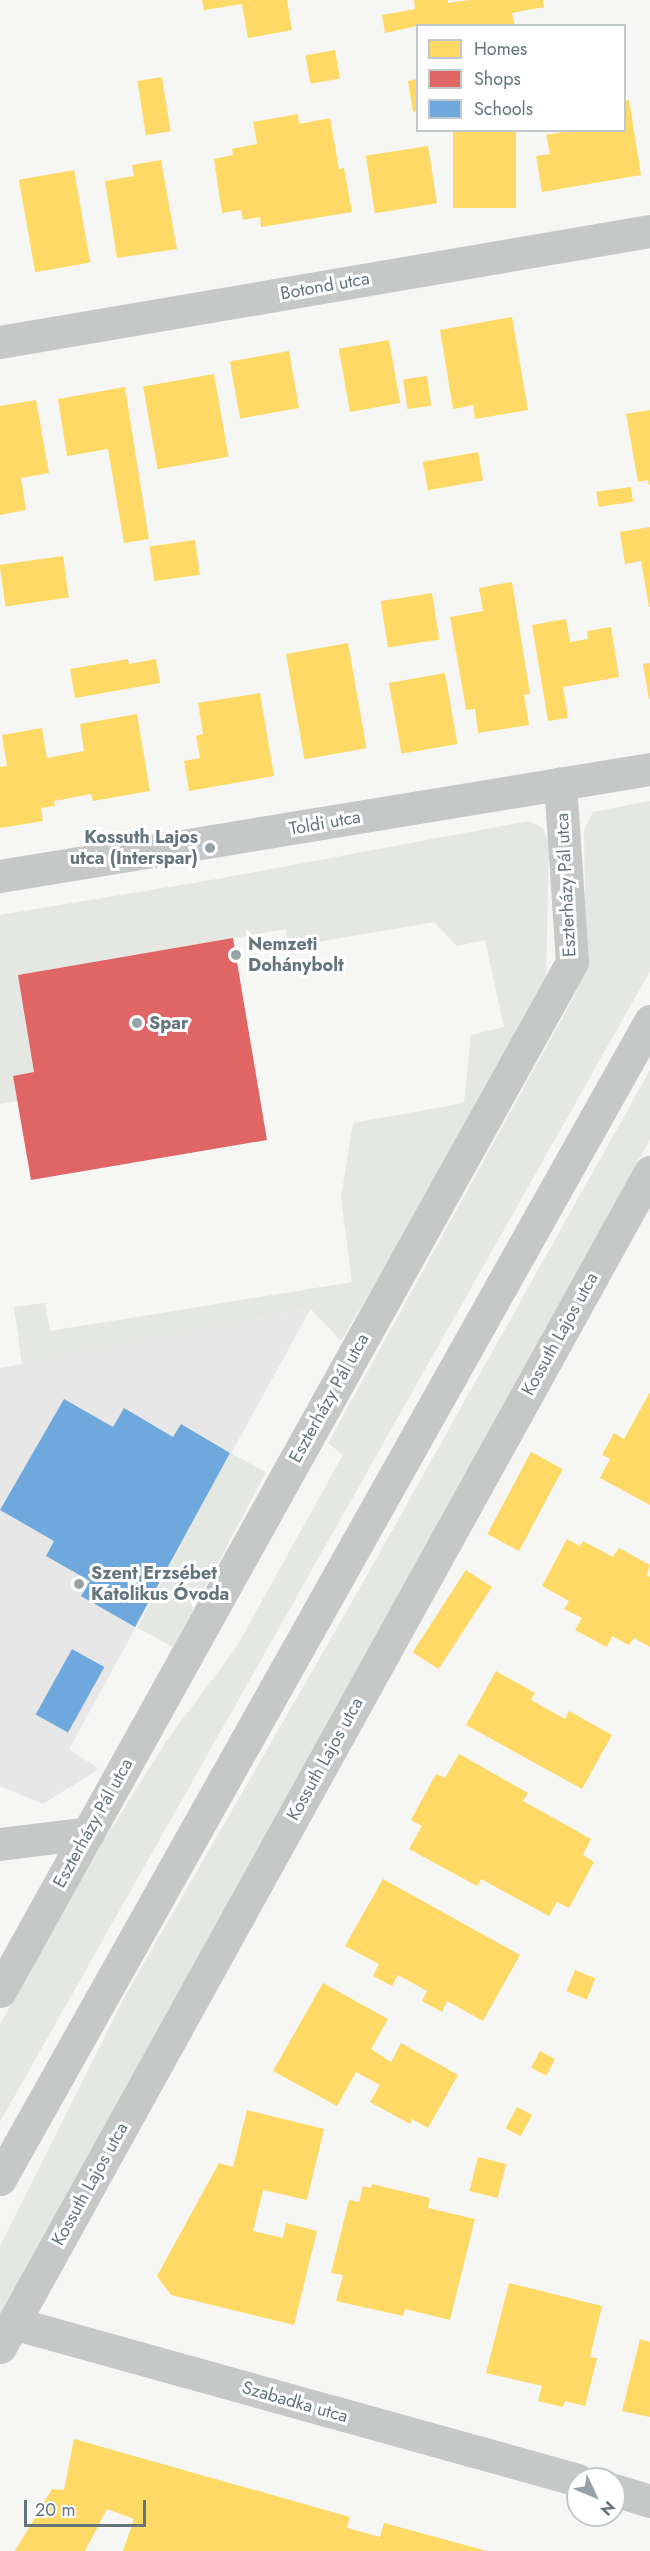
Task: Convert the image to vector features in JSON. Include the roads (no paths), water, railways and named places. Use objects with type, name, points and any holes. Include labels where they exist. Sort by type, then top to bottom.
[{"type":"street","name":"Botond utca","points":[[0,342],[650,231]]},
{"type":"street","name":"Toldi utca","points":[[0,876],[650,769]]},
{"type":"street","name":"Eszterházy Pál utca","points":[[0,1991],[572,962],[560,783]]},
{"type":"street","points":[[0,2179],[650,1021]]},
{"type":"street","name":"Kossuth Lajos utca","points":[[6,2335],[650,1172]]},
{"type":"street","points":[[0,1844],[88,1833]]},
{"type":"street","name":"Szabadka utca","points":[[6,2335],[566,2477]]},
{"type":"street","points":[[626,2493],[650,2500]]},
{"type":"place","name":"Kossuth Lajos utca (Interspar)","points":[[210,848]]},
{"type":"place","name":"Nemzeti Dohánybolt","points":[[236,955]]},
{"type":"place","name":"Spar","points":[[137,1023]]},
{"type":"place","name":"Szent Erzsébet Katolikus Óvoda","points":[[79,1584]]}]
